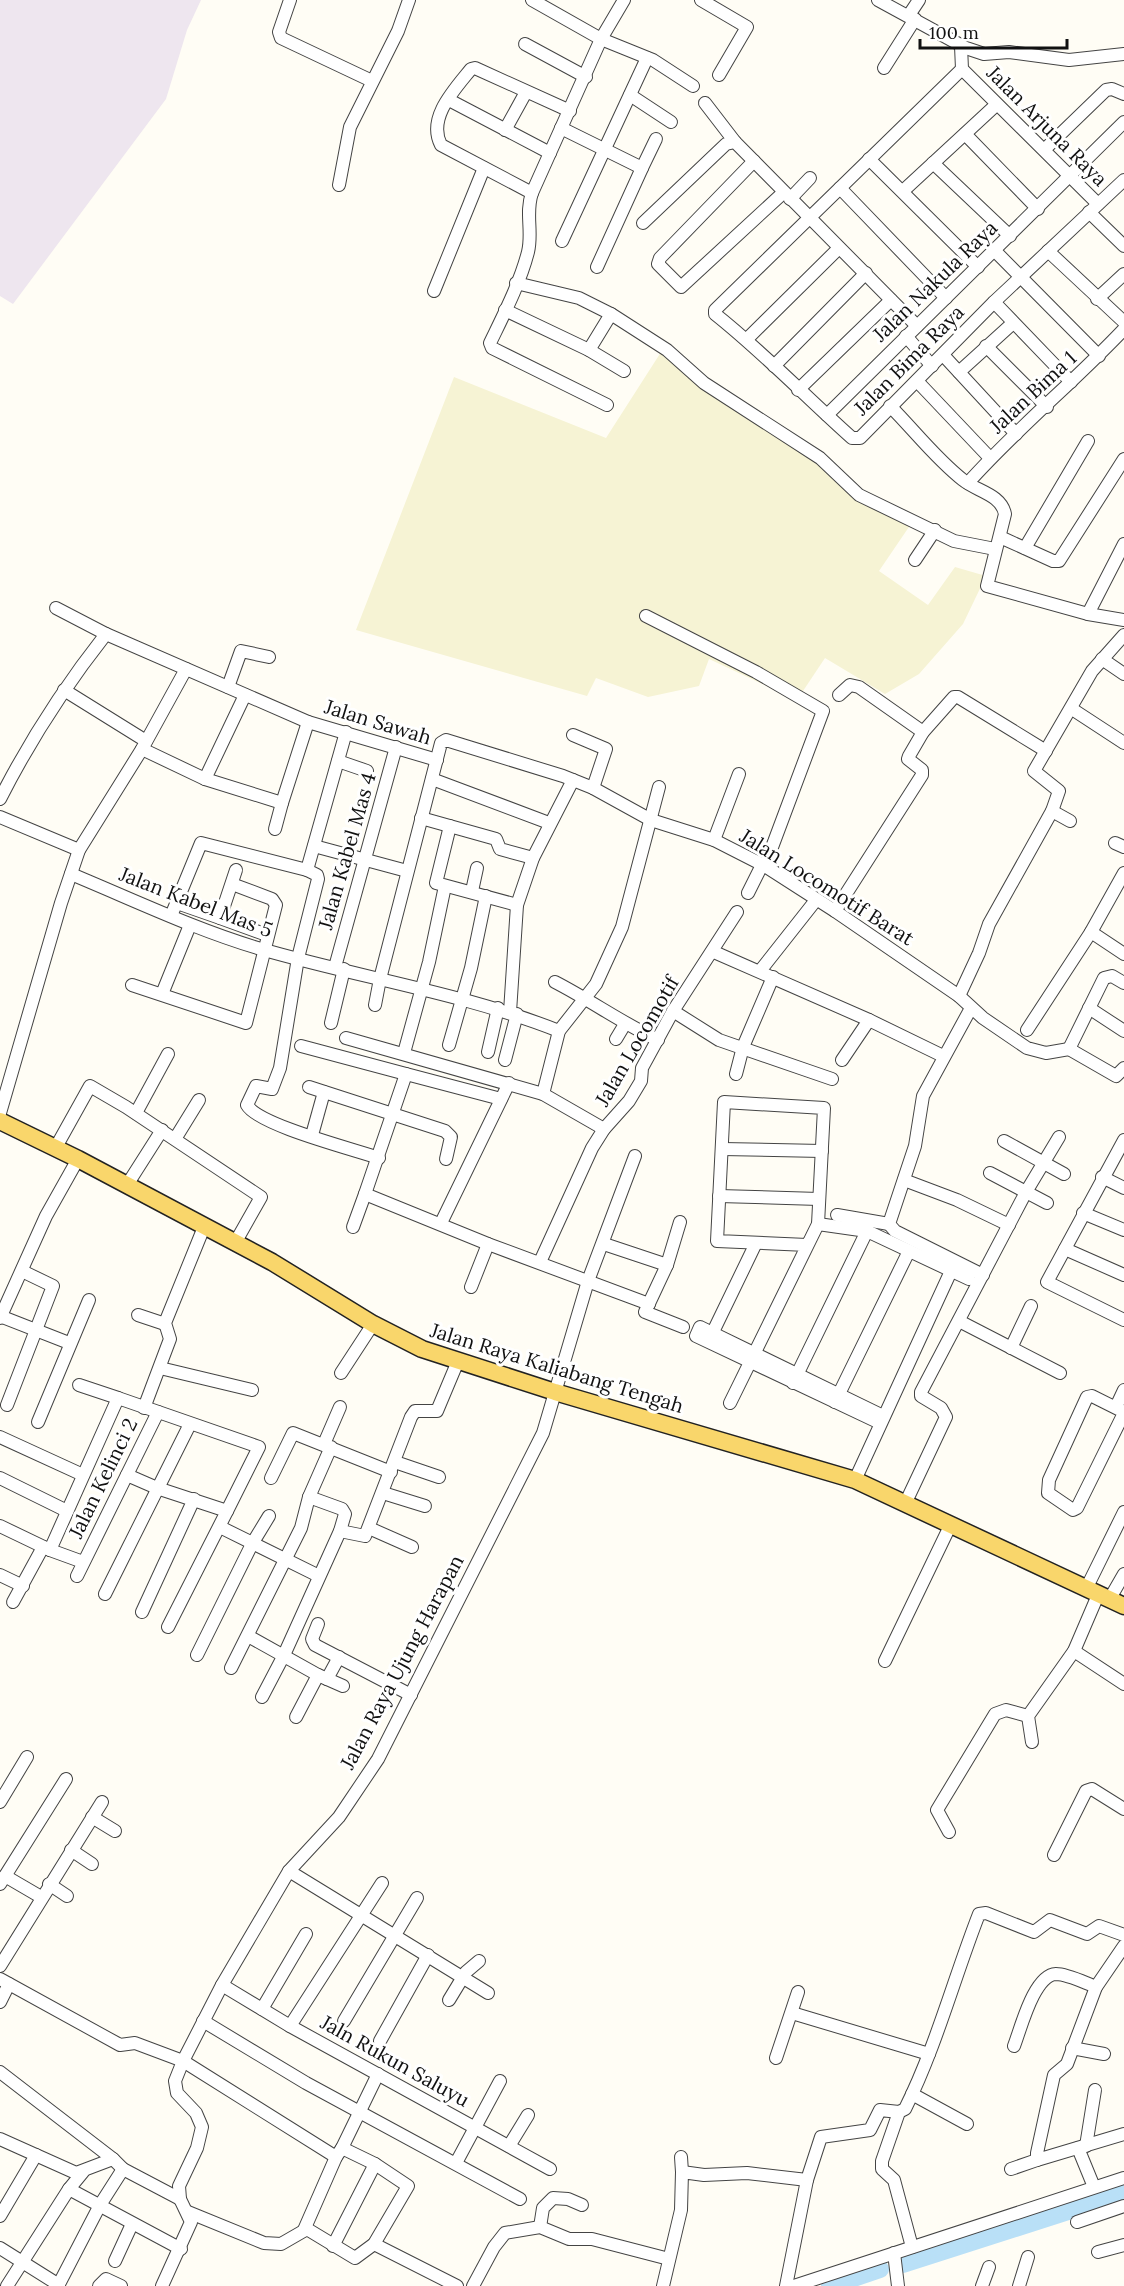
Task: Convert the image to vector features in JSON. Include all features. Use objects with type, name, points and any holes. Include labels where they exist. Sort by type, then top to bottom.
[{"type":"main road","name":"Jalan Raya Kaliabang Tengah","points":[[0,1121],[78,1159],[235,1243],[373,1324],[422,1349],[555,1392],[855,1480],[1104,1598]]},
{"type":"street","points":[[290,0],[279,32],[281,38],[372,81]]},
{"type":"street","points":[[339,185],[350,127],[398,31],[409,0]]},
{"type":"street","points":[[532,0],[602,39],[647,58],[693,86]]},
{"type":"street","points":[[607,405],[490,346],[519,283],[528,252],[531,229],[527,213],[532,193],[602,39],[624,0]]},
{"type":"street","points":[[701,0],[747,27],[719,75]]},
{"type":"street","points":[[878,0],[961,45],[984,54],[1010,52],[1065,60],[1124,54]]},
{"type":"street","points":[[884,68],[919,0]]},
{"type":"street","points":[[525,44],[586,77]]},
{"type":"street","name":"Jalan Arjuna Raya","points":[[961,45],[962,69],[996,105],[1046,149],[1070,174],[1094,208],[1048,251]]},
{"type":"street","points":[[562,241],[647,58]]},
{"type":"street","points":[[532,193],[447,150],[437,137],[436,122],[471,69],[476,68],[570,111]]},
{"type":"street","points":[[809,218],[962,69]]},
{"type":"street","points":[[1046,149],[1106,90],[1112,89],[1124,93]]},
{"type":"street","points":[[505,130],[526,92]]},
{"type":"street","points":[[630,95],[670,122]]},
{"type":"street","points":[[449,100],[550,153]]},
{"type":"street","points":[[705,104],[730,143],[754,161],[786,196],[917,326]]},
{"type":"street","points":[[903,191],[996,105]]},
{"type":"street","name":"Jalan Nakula Raya","points":[[826,415],[1124,122]]},
{"type":"street","points":[[561,128],[642,168]]},
{"type":"street","points":[[965,134],[1038,209]]},
{"type":"street","points":[[597,267],[656,139]]},
{"type":"street","points":[[643,223],[730,143]]},
{"type":"street","points":[[869,159],[978,267]]},
{"type":"street","points":[[754,161],[658,260],[658,264],[681,287],[810,178]]},
{"type":"street","points":[[933,163],[1010,236]]},
{"type":"street","points":[[434,291],[484,168]]},
{"type":"street","points":[[1124,180],[1094,208],[1124,246]]},
{"type":"street","points":[[840,188],[946,298]]},
{"type":"street","name":"Jalan Bima Raya","points":[[809,218],[716,308],[715,314],[747,339],[798,390],[856,439],[944,356],[994,302],[1048,251]]},
{"type":"street","points":[[747,339],[839,248]]},
{"type":"street","points":[[995,251],[1099,356]]},
{"type":"street","points":[[1048,251],[1124,322]]},
{"type":"street","points":[[774,366],[866,273]]},
{"type":"street","points":[[1097,299],[1124,274]]},
{"type":"street","points":[[519,283],[579,298],[610,314],[667,350],[705,383],[820,458],[859,495],[965,545],[998,543],[1025,548],[1053,561],[1063,558],[1124,459]]},
{"type":"street","points":[[798,390],[891,300]]},
{"type":"street","points":[[994,302],[1071,382]]},
{"type":"street","points":[[505,310],[588,350],[624,371]]},
{"type":"street","points":[[588,350],[610,314]]},
{"type":"street","points":[[959,372],[1013,323]]},
{"type":"street","name":"Jalan Bima 1","points":[[968,483],[990,458],[1047,407],[1124,329]]},
{"type":"street","points":[[906,336],[932,366]]},
{"type":"street","points":[[986,346],[1047,407]]},
{"type":"street","points":[[944,356],[1016,434]]},
{"type":"street","points":[[917,381],[990,458]]},
{"type":"street","points":[[890,406],[965,482],[996,499],[1003,507],[1005,514],[987,585],[1088,614],[1124,620]]},
{"type":"street","points":[[1025,548],[1088,441]]},
{"type":"street","points":[[915,560],[935,530]]},
{"type":"street","points":[[1088,614],[1124,544]]},
{"type":"street","name":"Jalan Sawah","points":[[56,608],[106,634],[308,722],[437,760]]},
{"type":"street","points":[[646,616],[756,672],[823,711],[764,866],[748,893]]},
{"type":"street","points":[[1,793],[64,690],[106,634]]},
{"type":"street","points":[[959,996],[979,953],[989,924],[1052,811],[1058,788],[1034,773],[1102,659],[1124,635]]},
{"type":"street","points":[[228,687],[241,651],[269,657]]},
{"type":"street","points":[[1102,659],[1124,674]]},
{"type":"street","points":[[0,1113],[79,850],[144,745],[186,669]]},
{"type":"street","points":[[840,695],[850,685],[859,687],[923,732]]},
{"type":"street","points":[[64,690],[144,745],[205,778],[282,803]]},
{"type":"street","points":[[205,778],[244,694]]},
{"type":"street","points":[[836,910],[922,775],[920,768],[908,758],[923,732],[956,697],[1046,751]]},
{"type":"street","points":[[1072,709],[1124,743]]},
{"type":"street","points":[[274,829],[308,722]]},
{"type":"street","points":[[307,870],[346,732]]},
{"type":"street","points":[[573,735],[606,749],[592,788]]},
{"type":"street","name":"Jalan Locomotif Barat","points":[[375,1005],[420,818],[441,743],[446,740],[573,780],[651,820],[714,840],[764,866],[816,900],[836,910],[959,996],[971,1008],[1016,1041],[1036,1052],[1053,1053],[1069,1049]]},
{"type":"street","name":"Jalan Kabel Mas 4","points":[[331,1023],[340,968],[366,858],[396,747]]},
{"type":"street","points":[[338,761],[367,771]]},
{"type":"street","points":[[714,840],[738,774]]},
{"type":"street","points":[[432,779],[549,823]]},
{"type":"street","points":[[505,1060],[517,905],[532,858],[573,780]]},
{"type":"street","points":[[543,1094],[560,1032],[587,998],[604,970],[622,927],[659,786]]},
{"type":"street","points":[[1052,811],[1070,821]]},
{"type":"street","points":[[0,817],[79,850]]},
{"type":"street","points":[[420,818],[496,839],[500,849],[532,858]]},
{"type":"street","points":[[450,826],[435,880],[445,886],[472,891],[517,905]]},
{"type":"street","points":[[171,916],[201,843],[307,870],[317,875],[318,879],[298,958],[280,1068],[274,1087],[269,1090],[255,1087],[247,1105],[258,1114],[286,1128],[379,1158]]},
{"type":"street","points":[[314,846],[366,858],[407,871]]},
{"type":"street","points":[[472,891],[477,868]]},
{"type":"street","points":[[220,918],[236,870]]},
{"type":"street","points":[[1027,1030],[1091,932],[1124,873]]},
{"type":"street","name":"Jalan Kabel Mas 5","points":[[71,874],[190,925],[264,950],[380,979]]},
{"type":"street","points":[[132,985],[246,1023],[275,901],[232,884]]},
{"type":"street","points":[[404,1053],[422,990],[445,886]]},
{"type":"street","points":[[449,1045],[471,968],[486,896]]},
{"type":"street","points":[[760,971],[816,900]]},
{"type":"street","points":[[177,903],[267,935]]},
{"type":"street","name":"Jalan Locomotif","points":[[540,1262],[591,1148],[604,1129],[619,1116],[629,1101],[641,1081],[642,1068],[674,1011],[714,952],[737,912]]},
{"type":"street","points":[[162,994],[190,925]]},
{"type":"street","points":[[1091,932],[1124,954]]},
{"type":"street","points":[[714,952],[869,1020],[943,1056]]},
{"type":"street","points":[[1124,983],[1107,976],[1069,1049],[1116,1076],[1124,1068]]},
{"type":"street","points":[[736,1074],[743,1047],[773,977]]},
{"type":"street","points":[[380,979],[508,1011],[560,1032]]},
{"type":"street","points":[[555,982],[587,998],[625,1024],[658,1040]]},
{"type":"street","points":[[889,1224],[917,1137],[921,1104],[943,1056],[971,1008]]},
{"type":"street","points":[[1089,1008],[1124,1032]]},
{"type":"street","points":[[488,1052],[508,1011]]},
{"type":"street","points":[[674,1011],[719,1040],[832,1079]]},
{"type":"street","points":[[842,1060],[869,1020]]},
{"type":"street","points":[[616,1040],[625,1024]]},
{"type":"street","points":[[346,1038],[543,1094],[604,1129]]},
{"type":"street","points":[[302,1046],[501,1099]]},
{"type":"street","points":[[136,1113],[168,1053]]},
{"type":"street","points":[[353,1227],[379,1158],[406,1074]]},
{"type":"street","points":[[441,1223],[468,1172],[509,1083]]},
{"type":"street","points":[[56,1148],[90,1086],[136,1113],[261,1197],[235,1243]]},
{"type":"street","points":[[309,1087],[450,1134],[446,1159]]},
{"type":"street","points":[[312,1136],[324,1092]]},
{"type":"street","points":[[175,1139],[199,1100]]},
{"type":"street","points":[[730,1403],[818,1224],[824,1108],[724,1102],[717,1241],[807,1245]]},
{"type":"street","points":[[127,1185],[162,1130]]},
{"type":"street","points":[[905,1504],[946,1417],[941,1408],[921,1396],[921,1392],[1026,1192],[1059,1137]]},
{"type":"street","points":[[1004,1141],[1064,1174]]},
{"type":"street","points":[[1123,1145],[1102,1177],[1047,1280],[1049,1285],[1124,1320]]},
{"type":"street","points":[[722,1149],[822,1151]]},
{"type":"street","points":[[555,1392],[588,1281],[636,1156]]},
{"type":"street","points":[[69,1343],[38,1329],[0,1317],[46,1216],[78,1159]]},
{"type":"street","points":[[990,1173],[1047,1203]]},
{"type":"street","points":[[1102,1177],[1124,1188]]},
{"type":"street","points":[[904,1180],[957,1200],[1009,1225]]},
{"type":"street","points":[[365,1194],[488,1244],[648,1304]]},
{"type":"street","points":[[719,1197],[819,1199]]},
{"type":"street","points":[[1083,1213],[1124,1230]]},
{"type":"street","points":[[837,1215],[889,1224],[895,1231],[983,1275]]},
{"type":"street","points":[[680,1222],[667,1265],[645,1310],[647,1314],[683,1327]]},
{"type":"street","points":[[818,1224],[867,1231],[969,1280]]},
{"type":"street","name":"Jalan Kelinci 2","points":[[144,1408],[170,1339],[165,1324],[204,1227]]},
{"type":"street","points":[[794,1380],[867,1231]]},
{"type":"street","points":[[756,1243],[712,1334],[700,1328],[696,1336],[752,1359],[882,1420]]},
{"type":"street","points":[[471,1287],[488,1244]]},
{"type":"street","points":[[604,1244],[667,1265]]},
{"type":"street","points":[[1065,1249],[1124,1275]]},
{"type":"street","points":[[837,1399],[909,1251]]},
{"type":"street","points":[[7,1406],[53,1286],[22,1271]]},
{"type":"street","points":[[855,1480],[951,1271]]},
{"type":"street","points":[[38,1422],[69,1343],[89,1300]]},
{"type":"street","points":[[1011,1348],[1031,1306]]},
{"type":"street","points":[[138,1315],[165,1324]]},
{"type":"street","points":[[959,1321],[1060,1373]]},
{"type":"street","points":[[341,1373],[373,1324]]},
{"type":"street","points":[[340,1531],[363,1537],[369,1528],[412,1415],[418,1411],[437,1411],[458,1360]]},
{"type":"street","points":[[160,1368],[252,1390]]},
{"type":"street","points":[[79,1385],[259,1447],[168,1627]]},
{"type":"street","points":[[1121,1410],[1092,1396],[1087,1397],[1049,1480],[1048,1493],[1072,1509],[1078,1506],[1121,1410],[1124,1390]]},
{"type":"street","name":"Jalan Raya Ujung Harapan","points":[[180,2199],[179,2186],[197,2148],[202,2127],[196,2113],[177,2093],[175,2081],[183,2061],[222,1985],[289,1871],[339,1817],[378,1758],[543,1433],[555,1392]]},
{"type":"street","points":[[12,1602],[47,1549],[67,1511],[118,1398]]},
{"type":"street","points":[[231,1668],[301,1528],[339,1407]]},
{"type":"street","name":"Jalan Kelinci 2","points":[[76,1576],[158,1412]]},
{"type":"street","points":[[105,1594],[190,1424]]},
{"type":"street","points":[[271,1478],[291,1434],[393,1467],[439,1477]]},
{"type":"street","points":[[0,1437],[83,1475]]},
{"type":"street","points":[[127,1475],[227,1511]]},
{"type":"street","points":[[0,1478],[67,1511]]},
{"type":"street","points":[[383,1493],[425,1506]]},
{"type":"street","points":[[262,1697],[284,1655],[340,1531],[344,1511],[309,1497]]},
{"type":"street","points":[[142,1612],[194,1499]]},
{"type":"street","points":[[1104,1598],[1124,1512]]},
{"type":"street","points":[[197,1655],[252,1544],[269,1516]]},
{"type":"street","points":[[885,1660],[951,1524]]},
{"type":"street","name":"Jalan Kelinci 2","points":[[0,1526],[47,1549],[83,1562]]},
{"type":"street","points":[[220,1527],[319,1576]]},
{"type":"street","points":[[369,1528],[412,1547]]},
{"type":"street","points":[[1032,1742],[1028,1716],[1074,1651],[1104,1598],[1124,1574]]},
{"type":"street","points":[[0,1575],[23,1586]]},
{"type":"street","points":[[318,1624],[312,1639],[313,1643],[411,1695]]},
{"type":"street","points":[[248,1636],[322,1677],[343,1686]]},
{"type":"street","points":[[1074,1651],[1124,1684]]},
{"type":"street","points":[[296,1717],[322,1677],[339,1657]]},
{"type":"street","points":[[949,1832],[937,1810],[994,1716],[1006,1710],[1028,1716]]},
{"type":"street","points":[[0,1802],[27,1757]]},
{"type":"street","points":[[41,1897],[2,1879],[66,1779]]},
{"type":"street","points":[[1054,1855],[1086,1791],[1092,1790],[1124,1809]]},
{"type":"street","points":[[0,1966],[102,1802]]},
{"type":"street","points":[[92,1818],[115,1831]]},
{"type":"street","points":[[71,1850],[92,1864]]},
{"type":"street","points":[[289,1871],[488,1993]]},
{"type":"street","points":[[290,2025],[382,1883]]},
{"type":"street","points":[[49,1884],[67,1896]]},
{"type":"street","points":[[344,2021],[417,1898]]},
{"type":"street","points":[[786,2286],[807,2180],[821,2137],[870,2130],[880,2110],[899,2112],[905,2109],[929,2054],[954,1976],[981,1912],[1034,1932],[1050,1920],[1087,1934],[1100,1926],[1124,1935]]},
{"type":"street","points":[[262,2009],[306,1934]]},
{"type":"street","points":[[1038,2160],[1037,2153],[1054,2075],[1067,2064],[1096,1987],[1124,1946]]},
{"type":"street","points":[[380,2041],[428,1955]]},
{"type":"street","points":[[449,2000],[473,1963],[479,1961]]},
{"type":"street","points":[[1014,2046],[1034,1992],[1044,1979],[1060,1975],[1096,1987]]},
{"type":"street","points":[[0,2002],[4,1982],[120,2044],[135,2043],[183,2061],[339,2152],[375,2164],[408,2186],[374,2244],[355,2258],[310,2230],[304,2230],[281,2244],[264,2243],[188,2212]]},
{"type":"street","name":"Jaln Rukun Saluyu","points":[[222,1985],[550,2169]]},
{"type":"street","points":[[776,2058],[798,1992]]},
{"type":"street","points":[[792,2013],[929,2054]]},
{"type":"street","points":[[203,2021],[306,2083],[520,2199]]},
{"type":"street","points":[[1072,2048],[1104,2054]]},
{"type":"street","points":[[0,2072],[123,2169],[180,2199],[191,2222],[181,2249],[162,2286]]},
{"type":"street","points":[[304,2230],[339,2152],[378,2074]]},
{"type":"street","points":[[456,2163],[500,2081]]},
{"type":"street","points":[[1094,2187],[1082,2147],[1095,2091]]},
{"type":"street","points":[[912,2094],[967,2124]]},
{"type":"street","points":[[899,2112],[882,2168],[894,2180],[912,2247]]},
{"type":"street","points":[[510,2146],[528,2115]]},
{"type":"street","points":[[1011,2169],[1124,2134]]},
{"type":"street","points":[[0,2139],[73,2173],[83,2172],[113,2159]]},
{"type":"street","points":[[0,2216],[36,2156]]},
{"type":"street","points":[[663,2286],[681,2210],[681,2157]]},
{"type":"street","points":[[333,2246],[375,2164]]},
{"type":"street","points":[[0,2248],[58,2285],[99,2205],[123,2169]]},
{"type":"street","points":[[7,2286],[69,2188],[83,2172]]},
{"type":"street","points":[[682,2172],[704,2175],[747,2173],[807,2180]]},
{"type":"street","points":[[794,2286],[896,2262],[912,2247],[1124,2178]]},
{"type":"street","points":[[69,2188],[181,2249]]},
{"type":"street","points":[[540,2227],[543,2208],[553,2198],[568,2199],[582,2205]]},
{"type":"street","points":[[1077,2222],[1124,2206]]},
{"type":"street","points":[[116,2261],[132,2224]]},
{"type":"street","points":[[478,2285],[494,2247],[505,2233],[540,2227],[570,2239],[592,2239],[669,2259]]},
{"type":"street","points":[[374,2244],[457,2286]]},
{"type":"street","points":[[1098,2252],[1124,2245]]},
{"type":"street","points":[[1019,2286],[1028,2257]]},
{"type":"street","points":[[896,2262],[898,2286]]},
{"type":"street","points":[[982,2286],[989,2267]]},
{"type":"street","points":[[99,2286],[106,2279],[121,2286]]},
{"type":"shaded area","points":[[0,0],[201,0],[187,30],[166,99],[13,304],[0,296]]},
{"type":"shaded area","points":[[663,349],[848,483],[913,521],[879,571],[928,605],[955,567],[986,576],[963,624],[919,674],[885,694],[825,658],[797,700],[709,659],[699,686],[648,697],[596,678],[587,696],[356,630],[454,377],[606,438]]},
{"type":"waterway","points":[[903,2264],[1124,2193]]},
{"type":"waterway","points":[[830,2286],[880,2269]]}]
